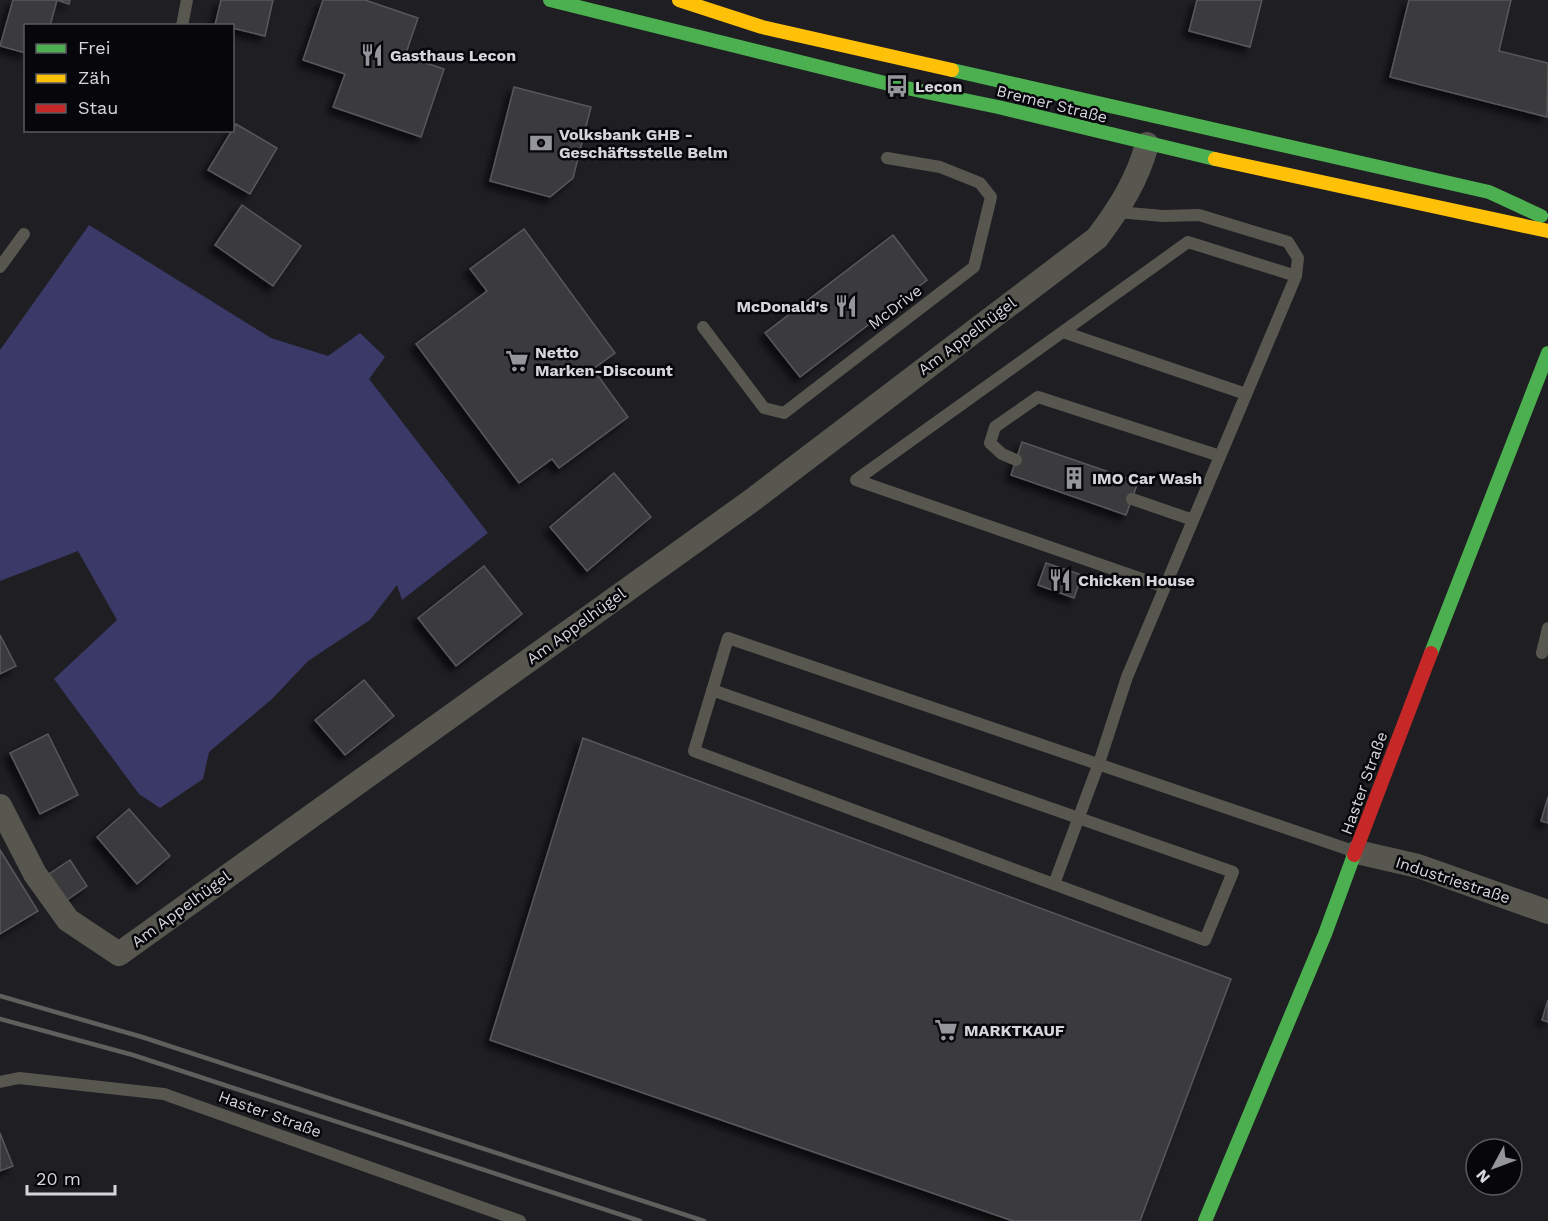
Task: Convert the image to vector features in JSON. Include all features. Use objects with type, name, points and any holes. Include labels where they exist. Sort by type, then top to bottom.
[{"type":"street","name":"Bremer Straße","points":[[550,0],[682,11],[762,27],[866,52],[1088,99],[1489,192],[1548,219]]},
{"type":"street","name":"Bremer Straße","points":[[682,11],[946,97],[1243,166],[1548,231]]},
{"type":"street","name":"Am Appelhügel","points":[[0,806],[35,874],[68,920],[118,954],[751,501],[1096,237],[1117,212],[1142,165],[1147,144]]},
{"type":"street","name":"Haster Straße","points":[[1205,1221],[1357,852],[1400,732],[1548,353]]},
{"type":"street","name":"Industriestraße","points":[[1357,852],[1418,866],[1548,912]]},
{"type":"lane","points":[[182,24],[187,0]]},
{"type":"lane","name":"McDrive","points":[[703,327],[764,408],[784,413],[974,267],[991,197],[980,183],[940,167],[887,158]]},
{"type":"lane","points":[[1054,884],[1099,764],[1127,676],[1296,276],[1298,258],[1288,242],[1199,215],[1117,212]]},
{"type":"lane","points":[[0,267],[24,234]]},
{"type":"lane","points":[[1165,587],[856,480],[1188,243],[1296,276]]},
{"type":"lane","points":[[1063,332],[1246,394]]},
{"type":"lane","points":[[1016,460],[1002,454],[990,443],[995,427],[1038,397],[1220,456]]},
{"type":"lane","points":[[1132,499],[1193,520]]},
{"type":"lane","points":[[1542,652],[1548,628]]},
{"type":"lane","points":[[712,690],[1233,872],[1205,940],[694,751],[712,690],[728,638],[1357,852]]},
{"type":"lane","name":"Haster Straße","points":[[0,1082],[19,1078],[164,1094],[520,1221]]},
{"type":"shaded area","points":[[89,225],[271,338],[328,356],[360,333],[385,357],[369,379],[488,533],[402,600],[397,585],[370,620],[308,661],[272,699],[209,752],[203,779],[160,808],[139,794],[54,679],[117,620],[78,551],[0,581],[0,350]]},
{"type":"building","points":[[13,0],[57,0],[51,24],[24,24],[24,52],[0,46]]},
{"type":"building","points":[[57,0],[70,0],[69,4]]},
{"type":"building","points":[[221,0],[273,0],[265,36],[234,28],[234,24],[215,24]]},
{"type":"building","points":[[323,0],[365,0],[418,18],[405,56],[444,69],[421,137],[333,107],[345,74],[303,60]]},
{"type":"building","points":[[1197,0],[1262,0],[1250,47],[1189,31]]},
{"type":"building","points":[[1409,0],[1511,0],[1499,51],[1548,63],[1547,117],[1390,77]]},
{"type":"building","name":"Volksbank GHB - Geschäftsstelle Belm","points":[[514,87],[591,107],[573,178],[550,197],[490,181]]},
{"type":"building","points":[[236,124],[277,148],[250,194],[208,170],[231,132],[234,132]]},
{"type":"building","points":[[242,205],[301,246],[273,286],[215,245]]},
{"type":"building","name":"Netto Marken-Discount","points":[[524,229],[615,353],[593,369],[628,417],[559,468],[552,459],[519,483],[416,344],[487,291],[470,269]]},
{"type":"building","name":"McDonald's","points":[[893,235],[927,280],[800,377],[765,333]]},
{"type":"building","name":"IMO Car Wash","points":[[1022,442],[1138,482],[1126,515],[1011,475]]},
{"type":"building","points":[[614,473],[651,517],[587,571],[550,527]]},
{"type":"building","name":"Chicken House","points":[[1046,563],[1082,575],[1074,598],[1038,585]]},
{"type":"building","points":[[484,566],[522,614],[456,666],[418,618]]},
{"type":"building","points":[[0,635],[16,666],[0,674]]},
{"type":"building","points":[[364,680],[394,716],[345,755],[315,720]]},
{"type":"building","points":[[48,734],[78,795],[40,814],[10,753]]},
{"type":"building","points":[[583,738],[1231,979],[1140,1221],[1013,1221],[490,1040]]},
{"type":"building","points":[[1548,797],[1548,823],[1541,821]]},
{"type":"building","points":[[129,809],[170,856],[137,884],[97,837]]},
{"type":"building","points":[[0,850],[38,911],[0,934]]},
{"type":"building","points":[[70,860],[87,886],[67,900],[49,874]]},
{"type":"building","points":[[1548,1000],[1548,1022],[1542,1020]]},
{"type":"building","points":[[0,1133],[13,1166],[0,1171]]},
{"type":"railway","points":[[0,996],[142,1037],[704,1221]]},
{"type":"railway","points":[[0,1019],[133,1055],[640,1221]]},
{"type":"traffic: fast","points":[[550,0],[897,86],[998,107],[1215,159]]},
{"type":"traffic: fast","points":[[952,70],[1489,192],[1541,216]]},
{"type":"traffic: fast","points":[[1431,653],[1548,353]]},
{"type":"traffic: fast","points":[[1205,1221],[1325,934],[1354,855]]},
{"type":"traffic: slow","points":[[679,0],[762,27],[952,70]]},
{"type":"traffic: slow","points":[[1215,159],[1548,231]]},
{"type":"traffic: jam","points":[[1354,855],[1431,653]]},
{"type":"place","name":"Gasthaus Lecon","points":[[372,55]]},
{"type":"place","name":"Lecon","points":[[897,86]]},
{"type":"place","name":"Volksbank GHB - Geschäftsstelle Belm","points":[[541,143]]},
{"type":"place","name":"McDonald's","points":[[846,306]]},
{"type":"place","name":"Netto Marken-Discount","points":[[517,361]]},
{"type":"place","name":"IMO Car Wash","points":[[1074,478]]},
{"type":"place","name":"Chicken House","points":[[1060,580]]},
{"type":"place","name":"MARKTKAUF","points":[[946,1030]]}]
